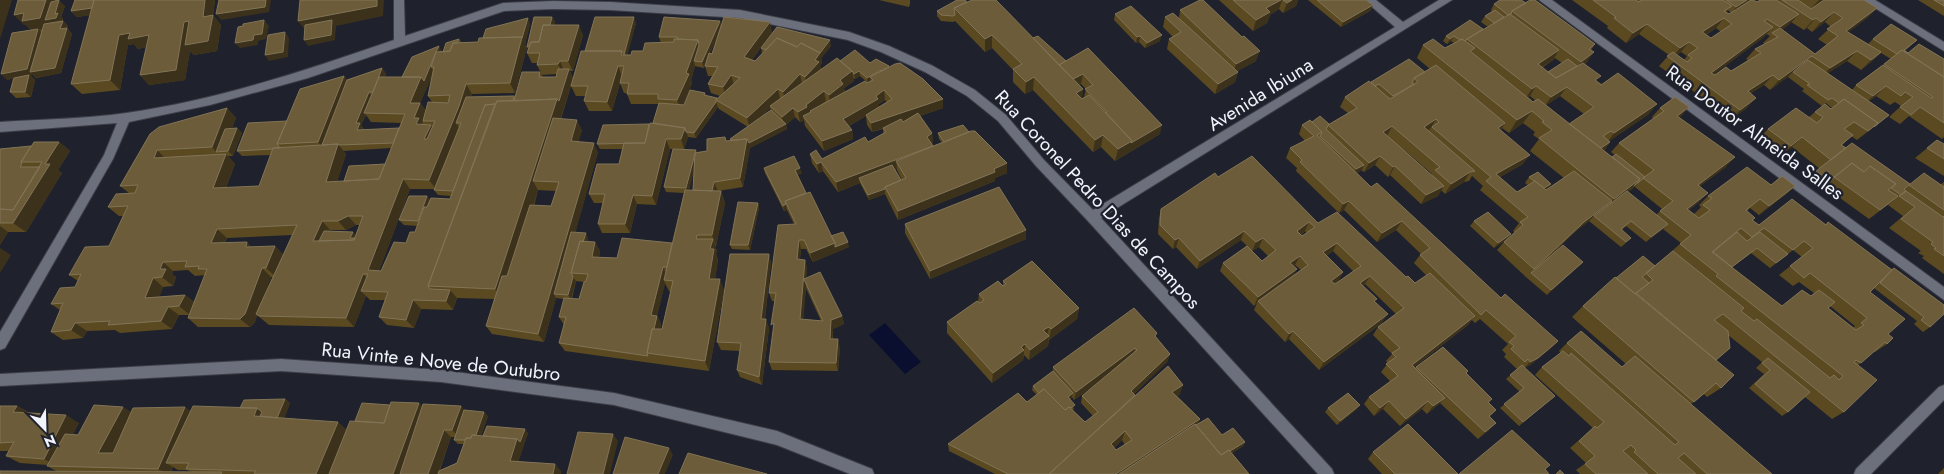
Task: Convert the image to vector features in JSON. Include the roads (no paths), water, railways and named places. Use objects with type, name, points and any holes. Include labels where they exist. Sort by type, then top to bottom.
[{"type":"street","points":[[399,0],[400,42]]},
{"type":"street","points":[[503,7],[522,0]]},
{"type":"street","points":[[1369,0],[1402,27]]},
{"type":"street","name":"Avenida Ibiuna","points":[[1092,218],[1447,0]]},
{"type":"street","name":"Rua Doutor Almeida Salles","points":[[1544,0],[1944,294]]},
{"type":"street","points":[[1867,0],[1944,47]]},
{"type":"street","name":"Rua Coronel Pedro Dias de Campos","points":[[0,127],[125,118],[210,101],[299,76],[503,7],[553,5],[610,6],[740,14],[849,36],[930,69],[971,93],[1002,118],[1040,163],[1327,474]]},
{"type":"street","points":[[0,344],[109,156],[125,118]]},
{"type":"street","name":"Rua Vinte e Nove de Outubro","points":[[0,380],[281,365],[441,376],[614,399],[777,438],[867,474]]},
{"type":"street","points":[[1861,474],[1944,391]]},
{"type":"water","points":[[885,323],[921,362],[905,374],[869,335]]}]
